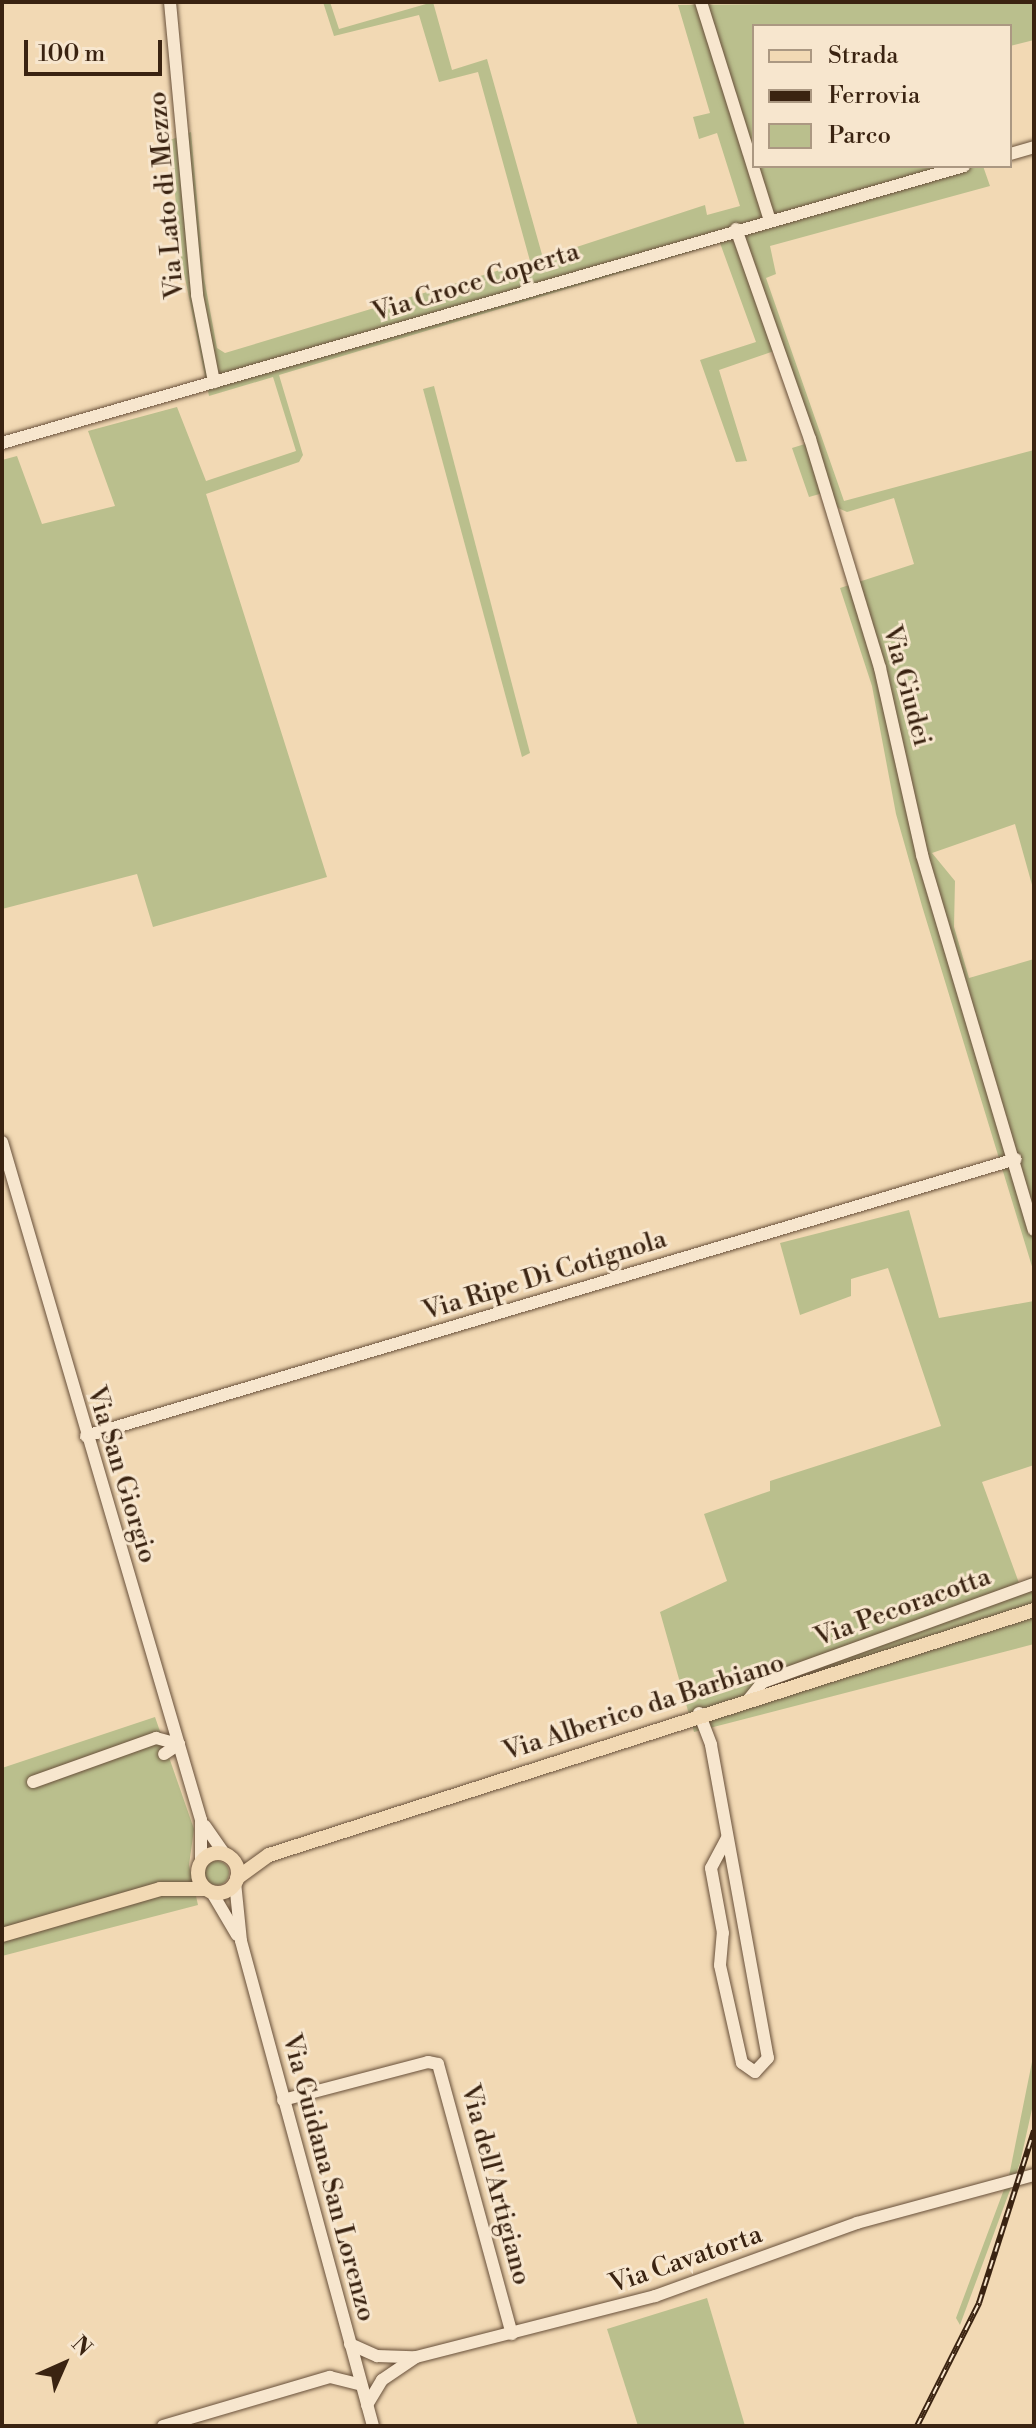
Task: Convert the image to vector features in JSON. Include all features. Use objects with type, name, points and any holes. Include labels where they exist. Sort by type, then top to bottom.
[{"type":"main road","name":"Via Alberico da Barbiano","points":[[227,1856],[269,1855],[699,1713],[1034,1610]]},
{"type":"main road","points":[[2,1935],[160,1889],[200,1865],[212,1854],[227,1856],[236,1880],[227,1890],[160,1889]]},
{"type":"main road","name":"Via Alberico da Barbiano","points":[[236,1880],[269,1855]]},
{"type":"main road","points":[[200,1865],[208,1890]]},
{"type":"street","name":"Via Lato di Mezzo","points":[[170,2],[197,295],[214,382]]},
{"type":"street","points":[[701,2],[752,164]]},
{"type":"street","points":[[1012,153],[1034,147]]},
{"type":"street","points":[[753,168],[769,218]]},
{"type":"street","name":"Via Croce Coperta","points":[[2,443],[769,218],[956,168]]},
{"type":"street","name":"Via Giudei","points":[[736,229],[810,439],[880,668],[922,855],[1016,1159]]},
{"type":"street","name":"Via San Giorgio","points":[[2,1142],[201,1820],[200,1865]]},
{"type":"street","points":[[1016,1159],[1034,1230]]},
{"type":"street","name":"Via Ripe Di Cotignola","points":[[86,1436],[1016,1159]]},
{"type":"street","name":"Via Pecoracotta","points":[[749,1699],[763,1682],[1034,1584]]},
{"type":"street","points":[[699,1713],[711,1745],[768,2058],[755,2072],[742,2063],[720,1965],[723,1933],[711,1868],[727,1838]]},
{"type":"street","points":[[33,1782],[131,1750],[156,1738],[171,1717]]},
{"type":"street","points":[[156,1738],[179,1744]]},
{"type":"street","points":[[164,1754],[179,1744]]},
{"type":"street","points":[[131,1750],[164,1754],[188,1773]]},
{"type":"street","name":"Via San Giorgio","points":[[201,1820],[227,1856]]},
{"type":"street","points":[[236,1880],[241,1941]]},
{"type":"street","points":[[208,1890],[241,1941]]},
{"type":"street","name":"Via Guidana San Lorenzo","points":[[241,1941],[373,2426]]},
{"type":"street","name":"Via dell'Artigiano","points":[[283,2100],[428,2062],[438,2064],[512,2334]]},
{"type":"street","name":"Via Cavatorta","points":[[367,2405],[386,2377],[416,2357],[655,2296],[857,2223],[1034,2175]]},
{"type":"street","points":[[330,2377],[351,2347],[377,2356],[416,2357]]},
{"type":"street","points":[[360,2378],[377,2356]]},
{"type":"street","points":[[163,2426],[330,2377],[386,2377]]},
{"type":"green space","points":[[323,2],[330,2],[339,29],[433,2],[452,70],[487,59],[543,258],[705,205],[707,215],[740,206],[717,133],[699,139],[693,117],[710,113],[678,5],[1034,2],[1034,40],[1012,46],[1012,24],[752,24],[752,168],[984,168],[990,186],[770,246],[776,274],[766,278],[844,501],[1034,450],[1034,892],[1015,824],[932,853],[955,881],[954,927],[969,978],[1034,959],[1034,1273],[922,906],[896,814],[872,686],[840,588],[914,564],[894,498],[847,512],[838,508],[830,491],[809,497],[792,448],[805,444],[774,351],[719,370],[747,461],[736,462],[700,360],[756,342],[720,243],[279,375],[303,455],[299,462],[206,494],[327,877],[153,927],[137,874],[2,909],[2,460],[17,456],[42,524],[115,506],[88,431],[177,407],[206,481],[296,451],[273,377],[209,396],[181,258],[170,140],[191,132],[204,278],[217,348],[225,353],[530,261],[478,72],[439,82],[419,15],[334,36]]},
{"type":"green space","points":[[434,386],[530,753],[522,757],[423,389]]},
{"type":"green space","points":[[909,1210],[939,1318],[1034,1301],[1034,1465],[982,1482],[1019,1583],[1034,1576],[1034,1644],[694,1732],[660,1612],[727,1581],[704,1514],[770,1491],[770,1481],[941,1426],[888,1268],[851,1279],[851,1296],[800,1315],[780,1243]]},
{"type":"green space","points":[[155,1717],[194,1829],[189,1865],[198,1905],[2,1956],[2,1768]]},
{"type":"green space","points":[[217,1861],[226,1864],[229,1873],[226,1882],[217,1885],[208,1882],[205,1873],[208,1864]]},
{"type":"green space","points":[[1034,2052],[1034,2100],[1020,2163],[960,2325],[956,2318],[1009,2176]]},
{"type":"green space","points":[[707,2298],[745,2426],[638,2426],[607,2329]]},
{"type":"railway","points":[[917,2426],[979,2303],[1034,2131]]}]
